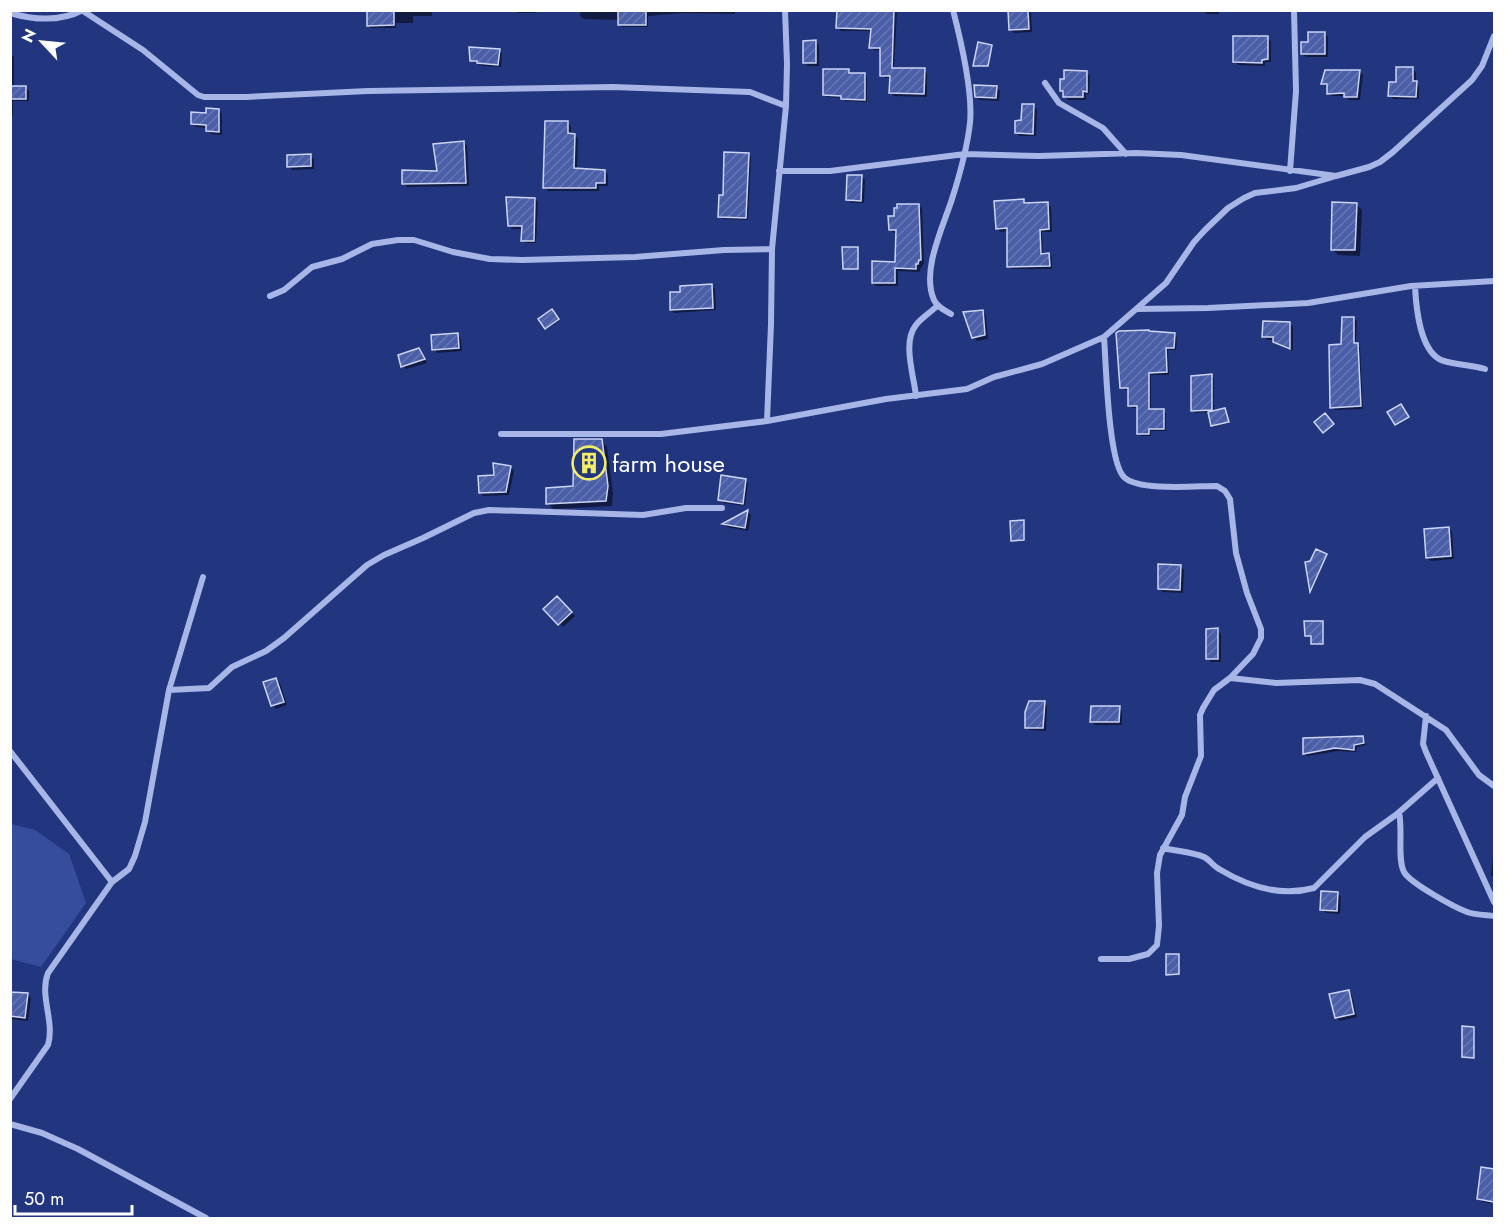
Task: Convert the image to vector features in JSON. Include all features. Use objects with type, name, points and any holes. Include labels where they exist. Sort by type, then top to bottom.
[{"type":"street","points":[[767,421],[772,249],[788,64],[785,10]]},
{"type":"street","points":[[951,314],[937,306],[932,293],[930,274],[938,238],[965,154],[970,120],[967,76],[953,10]]},
{"type":"street","points":[[1290,171],[1296,91],[1294,10]]},
{"type":"street","points":[[10,13],[38,20],[72,16],[83,11],[143,50],[198,95],[204,97],[368,90],[624,87],[750,92],[786,106]]},
{"type":"street","points":[[501,434],[661,434],[767,421],[886,399],[967,389],[994,377],[1042,364],[1104,337],[1166,283],[1194,242],[1228,208],[1255,193],[1296,188],[1380,162],[1472,80],[1482,66],[1494,36]]},
{"type":"street","points":[[1045,83],[1059,103],[1103,128],[1126,154]]},
{"type":"street","points":[[779,171],[830,171],[965,154],[1039,156],[1180,154],[1336,176]]},
{"type":"street","points":[[270,296],[284,290],[312,267],[342,259],[372,244],[398,240],[414,240],[453,252],[490,259],[522,260],[635,257],[772,249]]},
{"type":"street","points":[[1137,309],[1308,303],[1415,286],[1494,281]]},
{"type":"street","points":[[1415,286],[1417,310],[1428,350],[1444,361],[1485,369]]},
{"type":"street","points":[[916,396],[909,338],[916,324],[937,306]]},
{"type":"street","points":[[1101,959],[1129,959],[1148,954],[1157,945],[1159,927],[1157,873],[1163,848],[1182,815],[1185,798],[1201,756],[1200,715],[1214,690],[1230,678],[1253,654],[1261,634],[1236,553],[1230,499],[1226,491],[1217,486],[1144,486],[1125,479],[1117,466],[1111,430],[1104,337]]},
{"type":"street","points":[[169,690],[209,688],[238,663],[266,651],[284,638],[367,565],[474,513],[489,510],[643,515],[686,508],[722,508]]},
{"type":"street","points":[[10,1099],[48,1045],[51,1035],[45,985],[48,973],[112,882],[129,869],[135,856],[145,822],[169,690],[203,577]]},
{"type":"street","points":[[1230,678],[1276,683],[1360,680],[1376,684],[1446,730],[1479,775],[1494,786]]},
{"type":"street","points":[[1426,716],[1424,744],[1494,902]]},
{"type":"street","points":[[10,751],[112,882]]},
{"type":"street","points":[[1163,848],[1203,856],[1215,867],[1241,882],[1263,889],[1304,891],[1314,888],[1365,837],[1399,813],[1438,778]]},
{"type":"street","points":[[1399,813],[1402,825],[1401,860],[1404,872],[1409,878],[1420,887],[1461,910],[1494,916]]},
{"type":"street","points":[[10,1124],[42,1133],[78,1149],[206,1218]]},
{"type":"shaded area","points":[[11,824],[35,830],[69,854],[86,903],[41,967],[11,959]]},
{"type":"building","points":[[367,10],[394,10],[394,25],[367,26]]},
{"type":"building","points":[[618,10],[646,10],[646,25],[618,25]]},
{"type":"building","points":[[837,10],[894,10],[892,68],[925,68],[924,94],[889,93],[890,76],[880,76],[880,48],[869,48],[871,29],[836,28]]},
{"type":"building","points":[[1008,10],[1028,10],[1029,29],[1009,30]]},
{"type":"building","points":[[1308,32],[1325,32],[1325,54],[1301,54],[1301,42],[1308,42]]},
{"type":"building","points":[[1233,36],[1268,36],[1268,59],[1262,60],[1262,63],[1233,62]]},
{"type":"building","points":[[816,40],[816,63],[803,63],[803,41]]},
{"type":"building","points":[[978,42],[992,45],[988,66],[973,66]]},
{"type":"building","points":[[469,47],[500,49],[498,65],[470,61]]},
{"type":"building","points":[[1396,67],[1413,67],[1413,81],[1417,81],[1416,97],[1388,96],[1389,82],[1396,82]]},
{"type":"building","points":[[823,69],[849,69],[849,73],[865,73],[865,100],[841,99],[841,96],[823,95]]},
{"type":"building","points":[[1064,70],[1087,71],[1087,92],[1083,91],[1083,97],[1063,97],[1063,91],[1060,91],[1060,79],[1064,79]]},
{"type":"building","points":[[1325,70],[1360,70],[1357,97],[1344,97],[1344,93],[1327,94],[1327,84],[1321,84]]},
{"type":"building","points":[[974,85],[997,86],[996,98],[975,97]]},
{"type":"building","points":[[10,86],[26,86],[26,99],[10,99]]},
{"type":"building","points":[[1022,104],[1034,104],[1033,134],[1015,133],[1015,121],[1021,120]]},
{"type":"building","points":[[206,108],[219,109],[219,132],[206,131],[206,125],[191,124],[191,112],[206,113]]},
{"type":"building","points":[[545,121],[568,121],[568,133],[575,134],[574,168],[605,170],[605,183],[596,183],[596,188],[543,188]]},
{"type":"building","points":[[464,141],[466,183],[402,184],[402,170],[437,171],[433,144]]},
{"type":"building","points":[[724,152],[749,153],[746,218],[718,217],[719,195],[723,195]]},
{"type":"building","points":[[311,154],[311,166],[287,167],[287,155]]},
{"type":"building","points":[[847,175],[862,175],[861,201],[846,200]]},
{"type":"building","points":[[506,197],[535,198],[534,241],[521,241],[522,226],[508,226]]},
{"type":"building","points":[[1024,199],[1024,203],[1048,202],[1049,229],[1040,230],[1041,254],[1049,253],[1050,266],[1007,267],[1007,228],[996,229],[994,201]]},
{"type":"building","points":[[1332,202],[1357,203],[1355,250],[1331,250]]},
{"type":"building","points":[[897,204],[919,204],[921,260],[916,264],[916,269],[895,268],[895,283],[872,283],[872,261],[895,262],[896,230],[889,230],[888,216],[894,216],[894,208],[897,208]]},
{"type":"building","points":[[842,247],[858,247],[858,269],[843,269]]},
{"type":"building","points":[[712,284],[713,308],[670,310],[670,292],[680,292],[680,286]]},
{"type":"building","points":[[552,309],[559,319],[545,329],[538,319]]},
{"type":"building","points":[[983,310],[985,335],[972,338],[963,312]]},
{"type":"building","points":[[1342,317],[1354,317],[1354,343],[1358,343],[1361,406],[1330,408],[1329,345],[1341,344]]},
{"type":"building","points":[[1263,321],[1290,322],[1290,349],[1273,342],[1273,337],[1262,337]]},
{"type":"building","points":[[1149,330],[1175,333],[1174,348],[1166,348],[1167,372],[1149,373],[1149,409],[1164,409],[1164,429],[1149,429],[1149,434],[1137,434],[1137,406],[1128,406],[1128,388],[1120,388],[1116,333]]},
{"type":"building","points":[[458,333],[459,348],[432,350],[431,335]]},
{"type":"building","points":[[419,348],[425,359],[401,367],[398,355]]},
{"type":"building","points":[[1212,374],[1212,410],[1191,411],[1191,376]]},
{"type":"building","points":[[1401,404],[1409,417],[1395,425],[1387,412]]},
{"type":"building","points":[[1225,408],[1229,422],[1211,426],[1208,412]]},
{"type":"building","points":[[1325,413],[1334,424],[1323,433],[1314,422]]},
{"type":"building","name":"farm house","points":[[574,439],[602,439],[608,486],[606,501],[546,504],[546,488],[573,486]]},
{"type":"building","points":[[493,463],[511,466],[506,492],[479,493],[478,476],[494,475]]},
{"type":"building","points":[[721,475],[746,479],[743,504],[718,500]]},
{"type":"building","points":[[748,510],[745,528],[722,524]]},
{"type":"building","points":[[1024,520],[1024,540],[1011,541],[1010,521]]},
{"type":"building","points":[[1449,527],[1451,556],[1426,558],[1424,529]]},
{"type":"building","points":[[1316,549],[1327,554],[1310,592],[1305,562],[1310,561]]},
{"type":"building","points":[[1158,564],[1181,565],[1180,590],[1158,589]]},
{"type":"building","points":[[557,596],[572,612],[558,625],[543,609]]},
{"type":"building","points":[[1304,621],[1323,621],[1323,644],[1311,644],[1311,636],[1305,636]]},
{"type":"building","points":[[1218,628],[1218,659],[1206,659],[1206,629]]},
{"type":"building","points":[[276,678],[284,702],[271,706],[263,682]]},
{"type":"building","points":[[1029,701],[1045,701],[1043,728],[1025,728],[1025,712]]},
{"type":"building","points":[[1091,706],[1120,706],[1119,722],[1090,722]]},
{"type":"building","points":[[1363,736],[1364,743],[1354,745],[1354,750],[1335,748],[1303,754],[1303,738]]},
{"type":"building","points":[[1321,891],[1338,892],[1337,911],[1320,910]]},
{"type":"building","points":[[1166,954],[1179,954],[1179,974],[1166,975]]},
{"type":"building","points":[[1349,990],[1354,1014],[1335,1018],[1329,994]]},
{"type":"building","points":[[10,992],[28,993],[25,1018],[10,1016]]},
{"type":"building","points":[[1462,1026],[1474,1027],[1474,1058],[1462,1057]]},
{"type":"building","points":[[1481,1167],[1494,1169],[1494,1202],[1477,1199]]},
{"type":"place","name":"farm house","points":[[589,463]]}]
